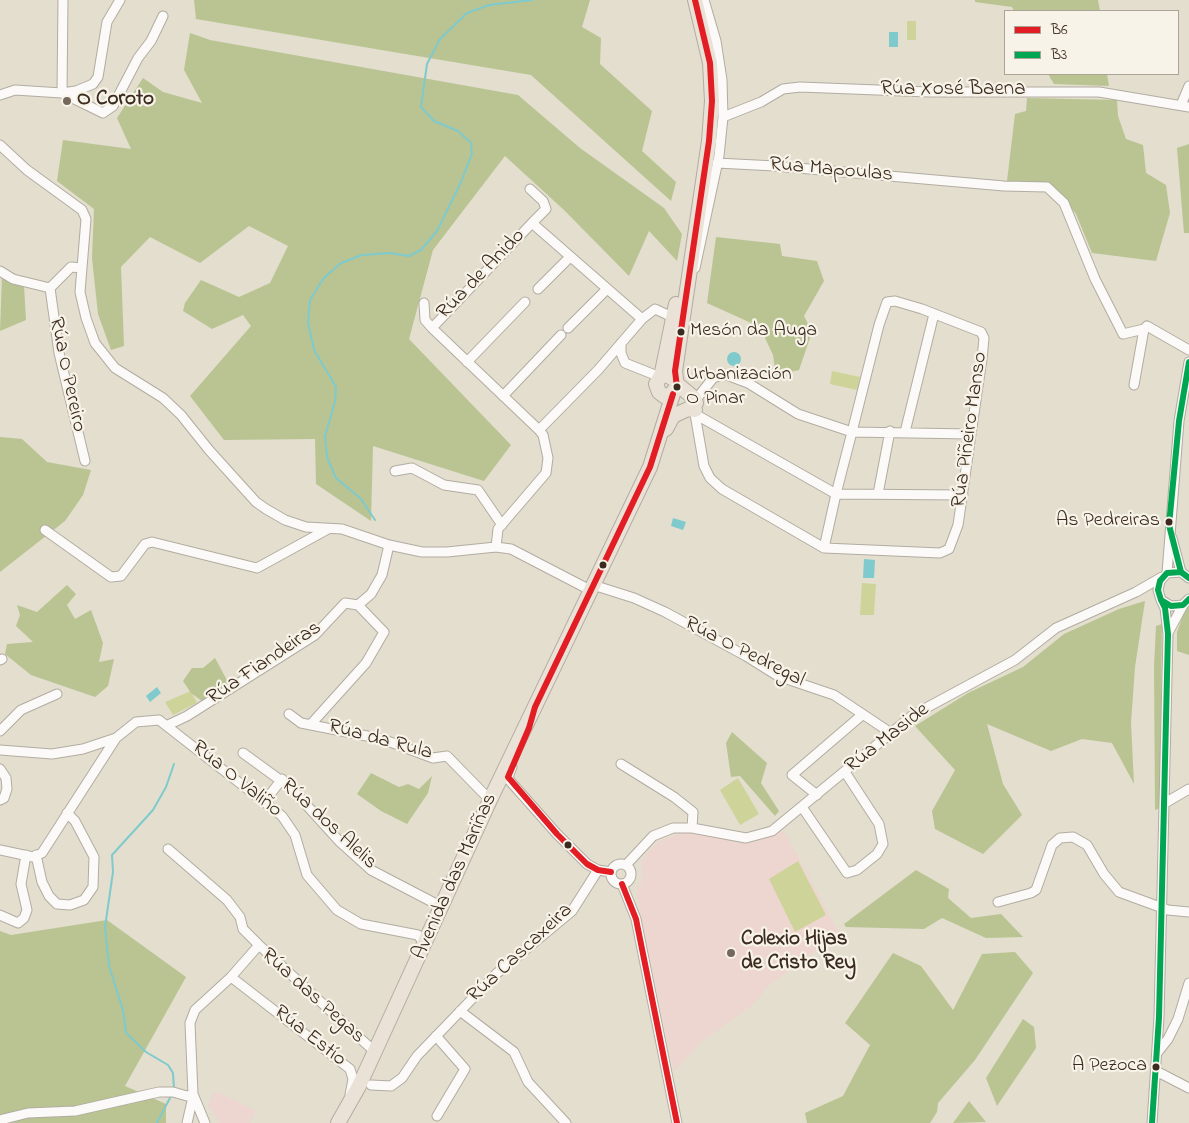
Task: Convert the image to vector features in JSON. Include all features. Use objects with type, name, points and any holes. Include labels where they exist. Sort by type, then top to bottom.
[{"type":"highway","points":[[656,451],[673,416],[694,409],[684,396],[671,389],[670,376],[660,377],[676,303],[703,103],[698,46],[686,0]]},
{"type":"highway","name":"Avenida das Mariñas","points":[[341,1118],[365,1082],[375,1052],[490,800],[656,451],[671,389],[712,101],[710,63],[695,0]]},
{"type":"highway","name":"Avenida das Mariñas","points":[[623,521],[657,432],[661,412],[671,389]]},
{"type":"street","points":[[62,93],[63,0]]},
{"type":"street","points":[[0,95],[15,90],[62,93],[76,91],[94,84],[98,77],[107,22],[120,0]]},
{"type":"street","name":"Avenida das Mariñas","points":[[686,292],[699,256],[717,163],[723,117],[722,80],[704,0]]},
{"type":"street","points":[[62,93],[103,112],[113,106],[138,58],[151,42],[163,16]]},
{"type":"street","points":[[1185,106],[1189,86]]},
{"type":"street","name":"Rúa Xosé Baena","points":[[723,117],[760,102],[783,89],[800,87],[929,92],[1099,92],[1185,106]]},
{"type":"street","points":[[0,145],[28,170],[82,210],[86,219],[80,292],[86,318],[95,343],[116,368],[162,398],[181,415],[209,450],[266,509],[285,520],[306,527],[342,529],[390,545],[422,552],[496,547]]},
{"type":"street","name":"Rúa Mapoulas","points":[[717,163],[775,166],[1004,186],[1047,187],[1064,203],[1095,279],[1123,334],[1144,329]]},
{"type":"street","points":[[530,189],[543,201],[546,209],[532,223]]},
{"type":"street","name":"Rúa de Anido","points":[[496,547],[498,529],[519,502],[546,474],[548,458],[543,435],[432,328],[532,223],[642,319]]},
{"type":"street","points":[[538,290],[570,257]]},
{"type":"street","points":[[0,271],[13,278],[50,288],[71,267],[82,268]]},
{"type":"street","name":"Rúa O Pereiro","points":[[50,288],[59,353],[85,461]]},
{"type":"street","points":[[568,328],[607,289]]},
{"type":"street","name":"Rúa Piñeiro Manso","points":[[694,409],[704,466],[710,478],[722,489],[824,548],[940,553],[949,549],[958,524],[984,338],[976,329],[895,301],[887,302],[878,325],[852,432]]},
{"type":"street","points":[[424,302],[425,320],[432,328]]},
{"type":"street","points":[[467,362],[526,302]]},
{"type":"street","points":[[667,351],[665,341],[668,315],[676,303]]},
{"type":"street","points":[[539,430],[642,319],[655,309],[668,315]]},
{"type":"street","points":[[905,432],[934,314]]},
{"type":"street","points":[[1134,385],[1144,329],[1147,326],[1189,350]]},
{"type":"street","points":[[503,396],[561,336]]},
{"type":"street","points":[[621,343],[621,353],[625,363],[660,377]]},
{"type":"street","points":[[1152,1123],[1157,1053],[1162,908],[1168,634],[1165,608],[1160,597],[1158,585],[1165,575],[1178,421],[1189,362]]},
{"type":"street","points":[[963,495],[836,494],[694,409],[703,389],[713,378],[724,374],[748,383],[798,414],[852,432],[890,431],[971,434]]},
{"type":"street","points":[[878,494],[890,431]]},
{"type":"street","points":[[824,548],[852,432]]},
{"type":"street","points":[[395,471],[412,468],[444,485],[478,490],[502,525]]},
{"type":"street","points":[[1165,575],[1186,574],[1169,525]]},
{"type":"street","points":[[45,530],[111,577],[121,576],[145,544],[152,542],[257,568],[330,528]]},
{"type":"street","points":[[358,605],[371,594],[382,575],[390,545]]},
{"type":"street","name":"Rúa O Pedregal","points":[[496,547],[523,555],[591,587],[634,598],[665,612],[746,656],[778,676],[834,695],[891,733]]},
{"type":"street","name":"Rúa Maside","points":[[626,866],[654,836],[673,828],[692,828],[746,838],[772,830],[891,733],[931,703],[1015,660],[1056,628],[1136,592],[1165,575]]},
{"type":"street","name":"Rúa Maside","points":[[1136,592],[1160,597],[1171,606],[1186,602]]},
{"type":"street","points":[[1168,634],[1186,602]]},
{"type":"street","name":"Rúa Fiandeiras","points":[[168,725],[187,716],[314,635],[345,603],[358,605]]},
{"type":"street","name":"Rúa da Rula","points":[[312,723],[366,663],[384,632],[358,605]]},
{"type":"street","points":[[0,731],[21,710],[57,694]]},
{"type":"street","points":[[535,707],[529,728],[508,774],[510,781],[557,834],[587,864],[598,870],[611,872]]},
{"type":"street","name":"Rúa da Rula","points":[[289,714],[301,723],[312,723],[382,738],[433,758],[447,756],[490,800]]},
{"type":"street","points":[[817,795],[792,775],[862,715]]},
{"type":"street","points":[[0,850],[26,855],[42,853],[116,738],[136,722],[158,720],[168,725]]},
{"type":"street","name":"Rúa O Valiño","points":[[168,725],[282,816],[295,835],[308,875],[336,910],[361,924],[418,935],[425,945]]},
{"type":"street","points":[[0,750],[52,754],[83,749],[116,738]]},
{"type":"street","name":"Rúa dos Alelis","points":[[242,753],[282,780],[309,806],[340,842],[371,870],[442,907]]},
{"type":"street","points":[[621,764],[674,796],[693,812],[692,828]]},
{"type":"street","points":[[0,769],[6,778],[7,789],[4,798],[0,800]]},
{"type":"street","points":[[802,807],[847,873],[857,870],[877,854],[883,844],[879,824],[845,772]]},
{"type":"street","points":[[265,801],[282,780]]},
{"type":"street","points":[[467,851],[474,844],[502,788],[511,787],[516,789]]},
{"type":"street","points":[[1165,803],[1189,789]]},
{"type":"street","points":[[36,855],[42,882],[49,896],[57,904],[70,905],[84,900],[93,887],[94,857],[75,821],[68,813]]},
{"type":"street","points":[[998,902],[1036,890],[1052,845],[1060,838],[1073,837],[1088,845],[1104,874],[1119,892],[1162,908],[1189,912]]},
{"type":"street","points":[[168,849],[227,900],[240,917],[243,929],[259,945]]},
{"type":"street","points":[[0,915],[18,923],[24,918],[27,910],[21,884],[26,855]]},
{"type":"street","points":[[617,865],[626,866],[631,875],[628,881],[622,884],[613,881],[611,872],[617,865]]},
{"type":"street","name":"Rúa Cascaxeira","points":[[365,1082],[391,1086],[402,1078],[417,1056],[496,974],[572,911],[598,870]]},
{"type":"street","points":[[622,884],[636,918],[677,1123]]},
{"type":"street","name":"Rúa das Pegas","points":[[193,1094],[190,1024],[195,1010],[231,977],[259,945],[375,1052]]},
{"type":"street","name":"Rúa Estío","points":[[231,977],[350,1069],[353,1079],[341,1118]]},
{"type":"street","points":[[1157,1053],[1168,1039],[1178,1019],[1189,982]]},
{"type":"street","name":"Rúa Cascaxeira","points":[[460,1011],[514,1052],[528,1082],[566,1123]]},
{"type":"street","points":[[436,1036],[466,1069],[438,1116]]},
{"type":"street","points":[[1156,1071],[1189,1088]]},
{"type":"street","points":[[0,1120],[28,1113],[75,1111],[159,1092],[173,1092],[187,1096],[193,1094]]},
{"type":"street","points":[[187,1123],[193,1094]]},
{"type":"street","points":[[193,1094],[205,1123]]},
{"type":"shaded area","name":"Colexio Hijas de Cristo Rey","points":[[784,831],[839,933],[763,990],[764,992],[751,1006],[702,1042],[674,1071],[636,894],[641,884],[643,872],[641,863],[646,854],[659,841],[681,833],[697,833],[754,841]]},
{"type":"shaded area","points":[[215,1091],[256,1111],[250,1123],[220,1123],[208,1105]]},
{"type":"green space","points":[[194,0],[590,0],[582,27],[601,38],[600,64],[652,111],[642,151],[676,182],[671,201],[531,75],[196,19]]},
{"type":"green space","points":[[975,0],[1098,0],[1100,10],[1014,10],[1012,7],[975,2]]},
{"type":"green space","points":[[907,21],[916,21],[916,40],[907,40]]},
{"type":"green space","points":[[190,33],[210,40],[518,95],[580,148],[664,208],[682,234],[677,261],[649,231],[629,276],[564,210],[505,156],[433,250],[409,339],[511,445],[484,481],[373,446],[371,521],[316,484],[315,439],[224,440],[190,396],[251,326],[243,315],[212,329],[183,311],[185,303],[201,280],[239,297],[270,283],[288,246],[249,226],[200,263],[150,237],[121,267],[124,346],[111,350],[98,314],[92,258],[94,209],[57,181],[63,140],[131,149],[117,118],[143,78],[163,92],[202,103],[184,70]]},
{"type":"green space","points":[[1049,75],[1107,75],[1109,86],[1054,84]]},
{"type":"green space","points":[[1027,98],[1117,100],[1118,116],[1126,139],[1143,145],[1146,173],[1166,185],[1170,213],[1156,261],[1092,253],[1076,214],[1058,191],[1007,181],[1015,114],[1026,111]]},
{"type":"green space","points":[[1189,144],[1189,233],[1184,233],[1177,148]]},
{"type":"green space","points":[[716,237],[780,244],[782,256],[817,261],[824,281],[804,316],[812,332],[799,370],[776,375],[773,355],[760,327],[707,303]]},
{"type":"green space","points":[[2,276],[24,286],[26,320],[0,331]]},
{"type":"green space","points":[[832,371],[860,377],[857,390],[830,384]]},
{"type":"green space","points":[[0,437],[22,439],[47,462],[91,470],[83,495],[65,521],[0,572]]},
{"type":"green space","points":[[862,583],[876,584],[874,615],[860,615]]},
{"type":"green space","points":[[67,585],[76,594],[67,605],[75,619],[91,610],[103,643],[99,662],[114,659],[108,686],[95,697],[31,675],[5,654],[7,644],[33,642],[16,626],[20,615],[17,605],[37,612]]},
{"type":"green space","points":[[1145,601],[1135,667],[1131,723],[1134,784],[1112,743],[1082,739],[1051,751],[987,724],[1003,784],[1022,815],[983,854],[935,829],[932,811],[955,770],[915,726],[968,693],[1023,667],[1064,634],[1119,609]]},
{"type":"green space","points":[[1189,607],[1189,655],[1177,651],[1177,632],[1185,610]]},
{"type":"green space","points":[[1162,624],[1160,808],[1155,810],[1154,667],[1156,626]]},
{"type":"green space","points":[[215,658],[229,684],[202,701],[191,693],[183,681],[192,668],[203,668]]},
{"type":"green space","points":[[191,691],[197,703],[173,715],[165,702]]},
{"type":"green space","points":[[732,732],[767,763],[761,783],[779,811],[775,816],[740,776],[731,777],[726,743]]},
{"type":"green space","points":[[371,773],[399,787],[408,784],[419,789],[432,776],[428,793],[407,824],[381,811],[357,794]]},
{"type":"green space","points":[[738,778],[759,814],[740,825],[720,790]]},
{"type":"green space","points":[[798,861],[826,915],[795,932],[769,879]]},
{"type":"green space","points":[[916,870],[949,889],[948,898],[971,918],[1001,914],[1023,937],[986,938],[942,918],[924,929],[846,927],[844,924]]},
{"type":"green space","points":[[107,920],[186,977],[125,1086],[166,1104],[166,1123],[0,1123],[0,931],[11,935]]},
{"type":"green space","points":[[1015,952],[1033,973],[975,1060],[938,1103],[937,1112],[930,1123],[807,1123],[805,1113],[843,1096],[870,1045],[845,1023],[893,953],[921,966],[953,1010],[982,954]]},
{"type":"green space","points":[[1023,1019],[1034,1027],[1036,1048],[997,1106],[986,1078]]},
{"type":"green space","points":[[969,1101],[986,1122],[953,1123]]},
{"type":"water","points":[[889,32],[898,32],[898,47],[889,47]]},
{"type":"water","points":[[734,352],[739,354],[741,359],[739,364],[734,366],[729,364],[727,359],[729,354]]},
{"type":"water","points":[[673,518],[686,522],[683,530],[671,526]]},
{"type":"water","points":[[864,559],[875,560],[874,578],[863,578]]},
{"type":"water","points":[[157,687],[161,693],[150,702],[146,696]]},
{"type":"waterway","points":[[375,520],[361,499],[336,478],[327,457],[325,436],[335,402],[336,387],[314,350],[308,323],[310,300],[323,279],[341,263],[362,255],[390,253],[409,256],[421,250],[437,231],[461,182],[472,153],[471,143],[458,131],[434,121],[421,107],[427,64],[440,39],[467,13],[489,5],[532,0]]},
{"type":"waterway","points":[[174,764],[166,787],[153,810],[112,855],[113,872],[105,927],[109,966],[123,1010],[126,1033],[146,1052],[168,1065],[173,1073],[174,1089]]},
{"type":"waterway","points":[[157,1123],[172,1094]]},
{"type":"transit line","name":"B6","points":[[677,387],[675,371],[709,141],[712,101],[710,63],[695,0]]},
{"type":"transit line","name":"B3","points":[[1181,572],[1169,525],[1179,421],[1189,362]]},
{"type":"transit line","name":"B6","points":[[611,872],[598,870],[587,864],[557,834],[508,777],[529,728],[535,707],[650,467],[673,394]]},
{"type":"transit line","name":"B3","points":[[1189,578],[1181,572],[1167,573],[1160,581],[1158,590],[1161,600],[1171,606],[1183,605],[1189,599]]},
{"type":"transit line","name":"B3","points":[[1152,1123],[1159,1017],[1168,634],[1165,608],[1161,600]]},
{"type":"transit line","name":"B6","points":[[622,884],[636,919],[677,1123]]},
{"type":"place","name":"O Coroto","points":[[67,101]]},
{"type":"place","name":"Mesón da Auga","points":[[681,332]]},
{"type":"place","name":"Urbanización O Pinar","points":[[677,387]]},
{"type":"place","name":"As Pedreiras","points":[[1169,522]]},
{"type":"place","name":"Colexio Hijas de Cristo Rey","points":[[731,953]]},
{"type":"place","name":"A Pezoca","points":[[1156,1067]]}]
